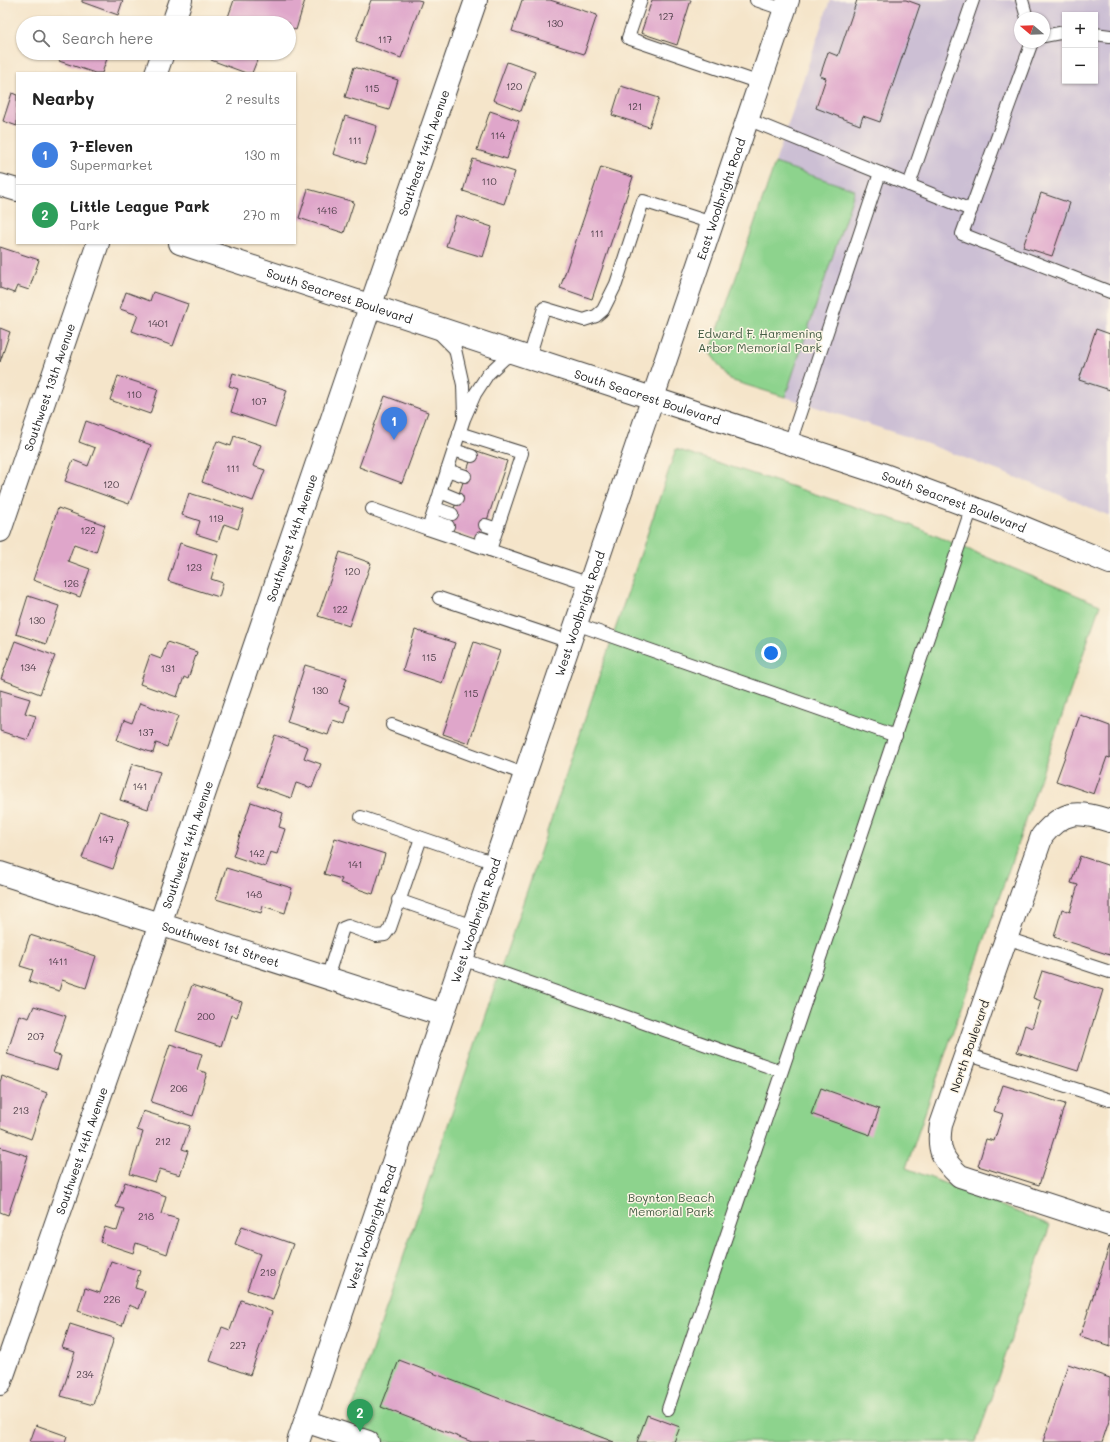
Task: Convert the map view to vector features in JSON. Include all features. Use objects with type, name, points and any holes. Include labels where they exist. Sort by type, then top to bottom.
[{"type":"street","points":[[175,16],[181,0]]},
{"type":"street","name":"Southeast 14th Avenue","points":[[370,305],[476,0]]},
{"type":"street","name":"East Woolbright Road","points":[[653,399],[786,5]]},
{"type":"street","points":[[156,72],[161,60]]},
{"type":"street","points":[[0,184],[16,190]]},
{"type":"street","name":"Southwest 13th Avenue","points":[[0,531],[98,244]]},
{"type":"street","name":"South Seacrest Boulevard","points":[[183,244],[874,471],[972,507],[1110,563]]},
{"type":"street","name":"Southwest 14th Avenue","points":[[0,1384],[160,924],[370,305]]},
{"type":"street","name":"West Woolbright Road","points":[[298,1442],[524,774],[653,399]]},
{"type":"street","name":"North Boulevard","points":[[1110,821],[1093,816],[1078,814],[1064,816],[1051,824],[1042,836],[941,1125],[939,1139],[941,1154],[949,1167],[960,1176],[1110,1225]]},
{"type":"street","name":"Southwest 1st Street","points":[[0,873],[443,1015]]},
{"type":"street","points":[[305,1422],[368,1442]]},
{"type":"lane","points":[[641,0],[628,38],[760,83]]},
{"type":"lane","points":[[756,0],[786,5]]},
{"type":"lane","points":[[909,185],[973,0]]},
{"type":"lane","points":[[1022,0],[1025,12]]},
{"type":"lane","points":[[1050,35],[1062,33]]},
{"type":"lane","points":[[1098,34],[1110,36]]},
{"type":"lane","points":[[1030,48],[962,234],[1110,292]]},
{"type":"lane","points":[[747,119],[971,210]]},
{"type":"lane","points":[[790,443],[880,173]]},
{"type":"lane","points":[[429,524],[464,419],[475,394],[488,374],[506,358],[524,356],[544,308],[584,320],[596,316],[603,310],[616,284],[643,201],[712,223]]},
{"type":"lane","points":[[422,322],[439,333],[455,349],[463,385],[464,419]]},
{"type":"lane","points":[[459,433],[522,453],[510,470],[503,489],[496,512],[497,529],[491,546]]},
{"type":"lane","points":[[454,450],[472,456]]},
{"type":"lane","points":[[447,470],[465,476]]},
{"type":"lane","points":[[440,492],[457,499]]},
{"type":"lane","points":[[668,1409],[972,507]]},
{"type":"lane","points":[[435,508],[452,514]]},
{"type":"lane","points":[[372,510],[429,524],[590,584]]},
{"type":"lane","points":[[429,524],[448,526]]},
{"type":"lane","points":[[485,525],[497,529]]},
{"type":"lane","points":[[481,538],[491,546]]},
{"type":"lane","points":[[439,598],[573,633],[896,736]]},
{"type":"lane","points":[[392,725],[524,774]]},
{"type":"lane","points":[[361,817],[495,863]]},
{"type":"lane","points":[[327,978],[343,928],[348,926],[376,936],[385,934],[390,928],[398,900],[420,838]]},
{"type":"lane","points":[[398,900],[473,926]]},
{"type":"lane","points":[[1006,938],[1110,972]]},
{"type":"lane","points":[[462,959],[781,1070]]},
{"type":"lane","points":[[966,1054],[1110,1100]]},
{"type":"shaded area","points":[[830,0],[1110,0],[1110,516],[1041,487],[917,440],[785,397],[855,190],[775,163]]},
{"type":"green space","name":"Edward F. Harmening Arbor Memorial Park","points":[[775,163],[855,190],[785,397],[730,380],[710,353]]},
{"type":"green space","name":"Boynton Beach Memorial Park","points":[[676,449],[908,524],[1100,605],[906,1168],[1050,1225],[976,1442],[341,1442]]},
{"type":"building","points":[[82,0],[123,0],[118,15],[82,2]]},
{"type":"building","points":[[234,0],[305,0],[296,30],[296,16],[228,16]]},
{"type":"building","points":[[371,0],[422,1],[401,58],[356,41]]},
{"type":"building","points":[[522,0],[550,0],[597,15],[584,54],[512,31]]},
{"type":"building","points":[[652,0],[691,0],[677,45],[641,33]]},
{"type":"building","points":[[857,0],[906,0],[920,5],[880,122],[863,116],[860,125],[816,108],[826,78],[820,76],[828,52],[838,56]]},
{"type":"building","points":[[107,60],[102,72],[92,72],[59,61]]},
{"type":"building","points":[[211,60],[257,60],[252,72],[243,72]]},
{"type":"building","points":[[507,62],[535,72],[521,111],[493,100]]},
{"type":"building","points":[[354,67],[398,80],[389,110],[345,97]]},
{"type":"building","points":[[621,86],[659,98],[649,127],[612,115]]},
{"type":"building","points":[[12,93],[16,95],[16,126],[3,121]]},
{"type":"building","points":[[490,111],[519,121],[507,159],[477,150]]},
{"type":"building","points":[[345,116],[377,126],[365,164],[333,154]]},
{"type":"building","points":[[473,159],[515,172],[504,204],[463,191]]},
{"type":"building","points":[[601,167],[633,177],[592,299],[560,288]]},
{"type":"building","points":[[308,189],[354,202],[344,233],[299,218]]},
{"type":"building","points":[[1041,193],[1070,203],[1052,256],[1023,247]]},
{"type":"building","points":[[456,215],[492,227],[483,257],[446,246]]},
{"type":"building","points":[[0,247],[39,260],[29,290],[17,286],[14,293],[0,288]]},
{"type":"building","points":[[126,292],[150,301],[153,292],[188,304],[173,346],[132,331],[138,315],[120,309]]},
{"type":"building","points":[[0,328],[10,332],[0,362]]},
{"type":"building","points":[[1096,329],[1110,334],[1110,390],[1079,380]]},
{"type":"building","points":[[233,373],[287,390],[275,427],[231,412],[238,389],[229,386]]},
{"type":"building","points":[[118,376],[158,389],[150,414],[110,400]]},
{"type":"building","points":[[385,396],[428,412],[402,483],[359,467]]},
{"type":"building","points":[[86,421],[151,445],[129,504],[65,481],[73,460],[88,466],[95,448],[79,442]]},
{"type":"building","points":[[234,436],[261,445],[253,466],[265,470],[253,501],[202,482],[217,441],[231,446]]},
{"type":"building","points":[[474,450],[507,461],[480,541],[447,529]]},
{"type":"building","points":[[189,493],[244,510],[238,529],[224,524],[218,541],[196,534],[200,521],[182,515]]},
{"type":"building","points":[[58,508],[105,525],[96,552],[74,544],[68,561],[90,569],[80,597],[33,580]]},
{"type":"building","points":[[180,543],[218,555],[211,579],[223,583],[219,597],[168,581]]},
{"type":"building","points":[[340,552],[371,563],[349,626],[318,616]]},
{"type":"building","points":[[28,596],[59,606],[46,644],[16,634]]},
{"type":"building","points":[[415,630],[455,643],[442,683],[403,670]]},
{"type":"building","points":[[15,641],[55,656],[40,694],[1,679]]},
{"type":"building","points":[[167,642],[197,652],[188,679],[184,677],[177,697],[140,684],[150,655],[161,659]]},
{"type":"building","points":[[474,642],[500,651],[469,743],[443,734]]},
{"type":"building","points":[[305,665],[347,678],[339,702],[350,706],[345,724],[333,720],[328,735],[287,722]]},
{"type":"building","points":[[0,690],[30,699],[25,713],[36,716],[28,740],[0,731]]},
{"type":"building","points":[[140,703],[178,716],[167,747],[156,743],[153,753],[117,740],[124,720],[132,723]]},
{"type":"building","points":[[1080,715],[1110,726],[1110,758],[1107,757],[1094,794],[1056,781]]},
{"type":"building","points":[[275,735],[308,747],[304,758],[321,764],[312,788],[296,783],[291,798],[257,786]]},
{"type":"building","points":[[132,764],[160,772],[148,809],[120,800]]},
{"type":"building","points":[[251,802],[283,813],[279,827],[285,829],[277,854],[270,852],[265,867],[233,856]]},
{"type":"building","points":[[99,811],[129,821],[113,869],[82,858]]},
{"type":"building","points":[[335,838],[385,854],[373,894],[340,883],[342,879],[324,874]]},
{"type":"building","points":[[1080,856],[1110,866],[1110,955],[1054,937],[1062,909],[1070,912],[1078,885],[1071,883]]},
{"type":"building","points":[[226,868],[292,888],[285,913],[263,906],[261,913],[216,899]]},
{"type":"building","points":[[30,935],[96,956],[86,988],[62,980],[59,991],[29,982],[33,970],[20,966]]},
{"type":"building","points":[[1042,971],[1103,990],[1078,1071],[1017,1052],[1025,1025],[1032,1028],[1041,1001],[1033,998]]},
{"type":"building","points":[[192,985],[242,1002],[237,1017],[231,1015],[221,1046],[176,1031]]},
{"type":"building","points":[[34,1006],[66,1016],[53,1054],[61,1056],[57,1070],[7,1054],[19,1015],[29,1018]]},
{"type":"building","points":[[170,1044],[202,1054],[197,1070],[207,1073],[193,1116],[151,1102]]},
{"type":"building","points":[[2,1076],[47,1093],[31,1139],[0,1127],[0,1082]]},
{"type":"building","points":[[1003,1085],[1065,1104],[1039,1185],[978,1166],[986,1139],[994,1141],[1003,1114],[994,1111]]},
{"type":"building","points":[[821,1088],[879,1109],[870,1135],[811,1114]]},
{"type":"building","points":[[143,1111],[190,1126],[182,1149],[188,1151],[180,1175],[160,1169],[155,1182],[130,1174],[143,1132],[137,1130]]},
{"type":"building","points":[[0,1147],[28,1156],[8,1215],[0,1212]]},
{"type":"building","points":[[125,1182],[166,1196],[161,1214],[178,1219],[167,1254],[136,1243],[133,1253],[100,1242],[105,1227],[117,1231],[124,1209],[116,1207]]},
{"type":"building","points":[[242,1226],[293,1244],[273,1299],[247,1290],[260,1254],[235,1244]]},
{"type":"building","points":[[1110,1244],[1110,1346],[1080,1336]]},
{"type":"building","points":[[111,1261],[140,1271],[135,1288],[145,1291],[139,1309],[129,1305],[122,1326],[78,1311],[85,1288],[100,1293]]},
{"type":"building","points":[[241,1300],[272,1312],[250,1375],[210,1361],[222,1327],[230,1330]]},
{"type":"building","points":[[70,1324],[114,1338],[93,1405],[61,1396],[75,1352],[62,1348]]},
{"type":"building","points":[[399,1360],[614,1442],[472,1442],[381,1407]]},
{"type":"building","points":[[1068,1364],[1110,1378],[1110,1418],[1102,1442],[1043,1442]]},
{"type":"building","points":[[647,1415],[680,1427],[674,1442],[637,1442]]},
{"type":"building","points":[[36,1425],[67,1436],[65,1442],[30,1442]]},
{"type":"place","name":"7-Eleven","points":[[394,440]]},
{"type":"place","name":"Little League Park","points":[[360,1432]]}]
